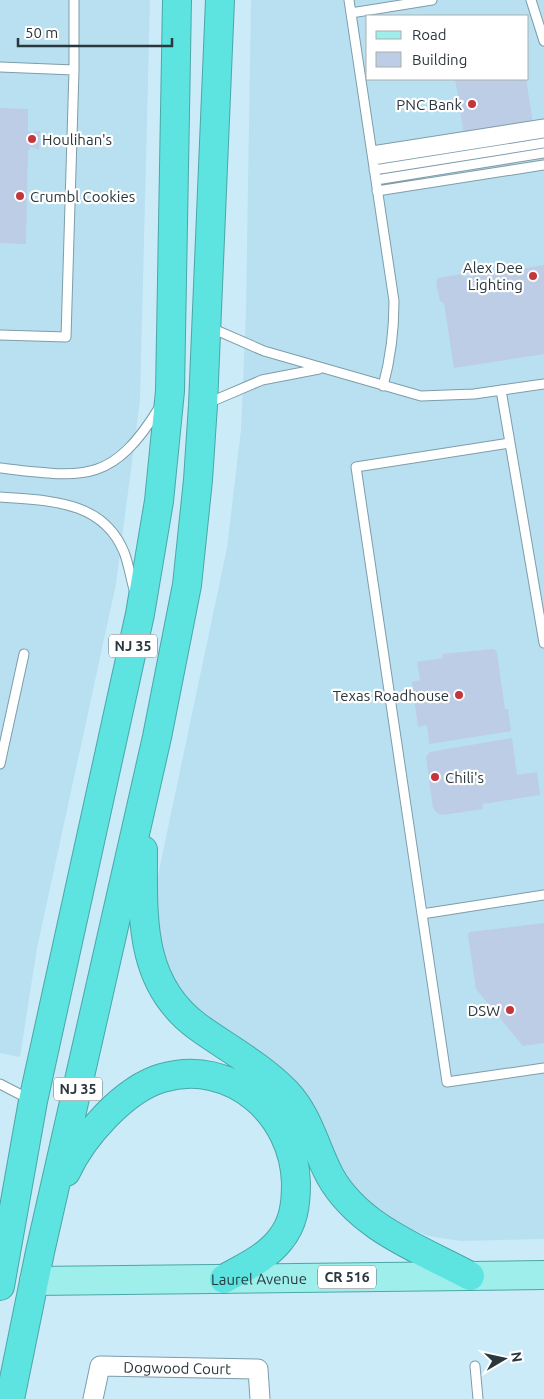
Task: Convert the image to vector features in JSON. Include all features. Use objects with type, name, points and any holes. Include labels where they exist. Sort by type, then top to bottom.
[{"type":"highway","name":"NJ 35","points":[[0,1286],[33,1101],[140,614],[159,501],[170,391],[177,0]]},
{"type":"highway","name":"NJ 35","points":[[10,1399],[34,1281],[157,737],[186,584],[198,480],[204,405],[220,0]]},
{"type":"highway","points":[[157,737],[143,840],[143,927],[154,970],[169,996],[196,1026],[265,1073],[287,1093],[306,1120],[330,1177],[355,1208],[378,1227],[470,1276]]},
{"type":"highway","points":[[51,1208],[73,1157],[105,1116],[141,1087],[161,1078],[186,1074],[211,1075],[236,1084],[257,1097],[270,1111],[282,1129],[291,1150],[295,1171],[295,1199],[292,1221],[280,1241],[260,1259],[224,1279]]},
{"type":"main road","name":"Laurel Avenue","points":[[34,1281],[544,1275]]},
{"type":"street","name":"Dogwood Court","points":[[93,1399],[100,1366],[258,1370],[260,1399]]},
{"type":"lane","points":[[0,335],[66,337],[74,70],[74,0]]},
{"type":"lane","points":[[349,0],[394,301],[391,356],[383,386]]},
{"type":"lane","points":[[351,13],[432,0]]},
{"type":"lane","points":[[532,0],[544,41]]},
{"type":"lane","points":[[0,67],[74,70]]},
{"type":"lane","points":[[373,160],[544,124]]},
{"type":"lane","points":[[373,160],[544,133]]},
{"type":"lane","points":[[373,160],[544,143]]},
{"type":"lane","points":[[376,180],[544,153]]},
{"type":"lane","points":[[378,191],[544,165]]},
{"type":"lane","points":[[208,326],[264,351],[421,396],[438,397],[544,384]]},
{"type":"lane","points":[[204,405],[262,380],[322,369]]},
{"type":"lane","points":[[501,390],[544,643]]},
{"type":"lane","points":[[0,468],[62,475],[84,474],[111,465],[144,432],[170,391]]},
{"type":"lane","points":[[510,443],[356,467],[447,1082],[544,1068]]},
{"type":"lane","points":[[0,497],[62,502],[78,506],[97,518],[110,531],[123,551],[140,614]]},
{"type":"lane","points":[[0,764],[24,654]]},
{"type":"lane","points":[[422,914],[544,895]]},
{"type":"lane","points":[[0,1084],[33,1101]]},
{"type":"lane","points":[[475,1366],[478,1399]]},
{"type":"shaded area","points":[[0,0],[150,0],[140,400],[116,584],[37,948],[20,1057],[0,1053]]},
{"type":"shaded area","points":[[251,0],[544,0],[544,1239],[461,1241],[428,1236],[396,1222],[373,1206],[356,1188],[341,1165],[318,1113],[302,1088],[281,1068],[212,1022],[193,1006],[176,985],[163,960],[153,899],[227,548],[241,430],[246,311]]},
{"type":"building","points":[[455,80],[526,80],[533,123],[508,127],[514,167],[473,174],[467,134],[464,134]]},
{"type":"building","points":[[0,108],[28,109],[28,131],[34,133],[34,131],[40,131],[39,150],[30,147],[30,150],[28,150],[26,244],[0,243]]},
{"type":"building","points":[[544,265],[544,354],[454,368],[444,303],[440,301],[436,282],[438,278],[462,274],[465,277]]},
{"type":"building","name":"Texas Roadhouse","points":[[494,649],[497,653],[505,709],[508,709],[511,731],[429,744],[427,725],[418,727],[412,682],[420,680],[417,662],[443,658],[442,654]]},
{"type":"building","points":[[512,738],[517,775],[537,772],[540,795],[482,804],[483,809],[442,815],[437,813],[433,808],[426,757],[430,752]]},
{"type":"building","points":[[544,923],[544,1043],[523,1046],[476,989],[468,935],[470,932]]},
{"type":"place","name":"PNC Bank","points":[[472,104]]},
{"type":"place","name":"Houlihan's","points":[[32,139]]},
{"type":"place","name":"Crumbl Cookies","points":[[20,196]]},
{"type":"place","name":"Alex Dee Lighting","points":[[533,276]]},
{"type":"place","name":"Texas Roadhouse","points":[[459,695]]},
{"type":"place","name":"Chili's","points":[[435,777]]},
{"type":"place","name":"DSW","points":[[510,1010]]}]
